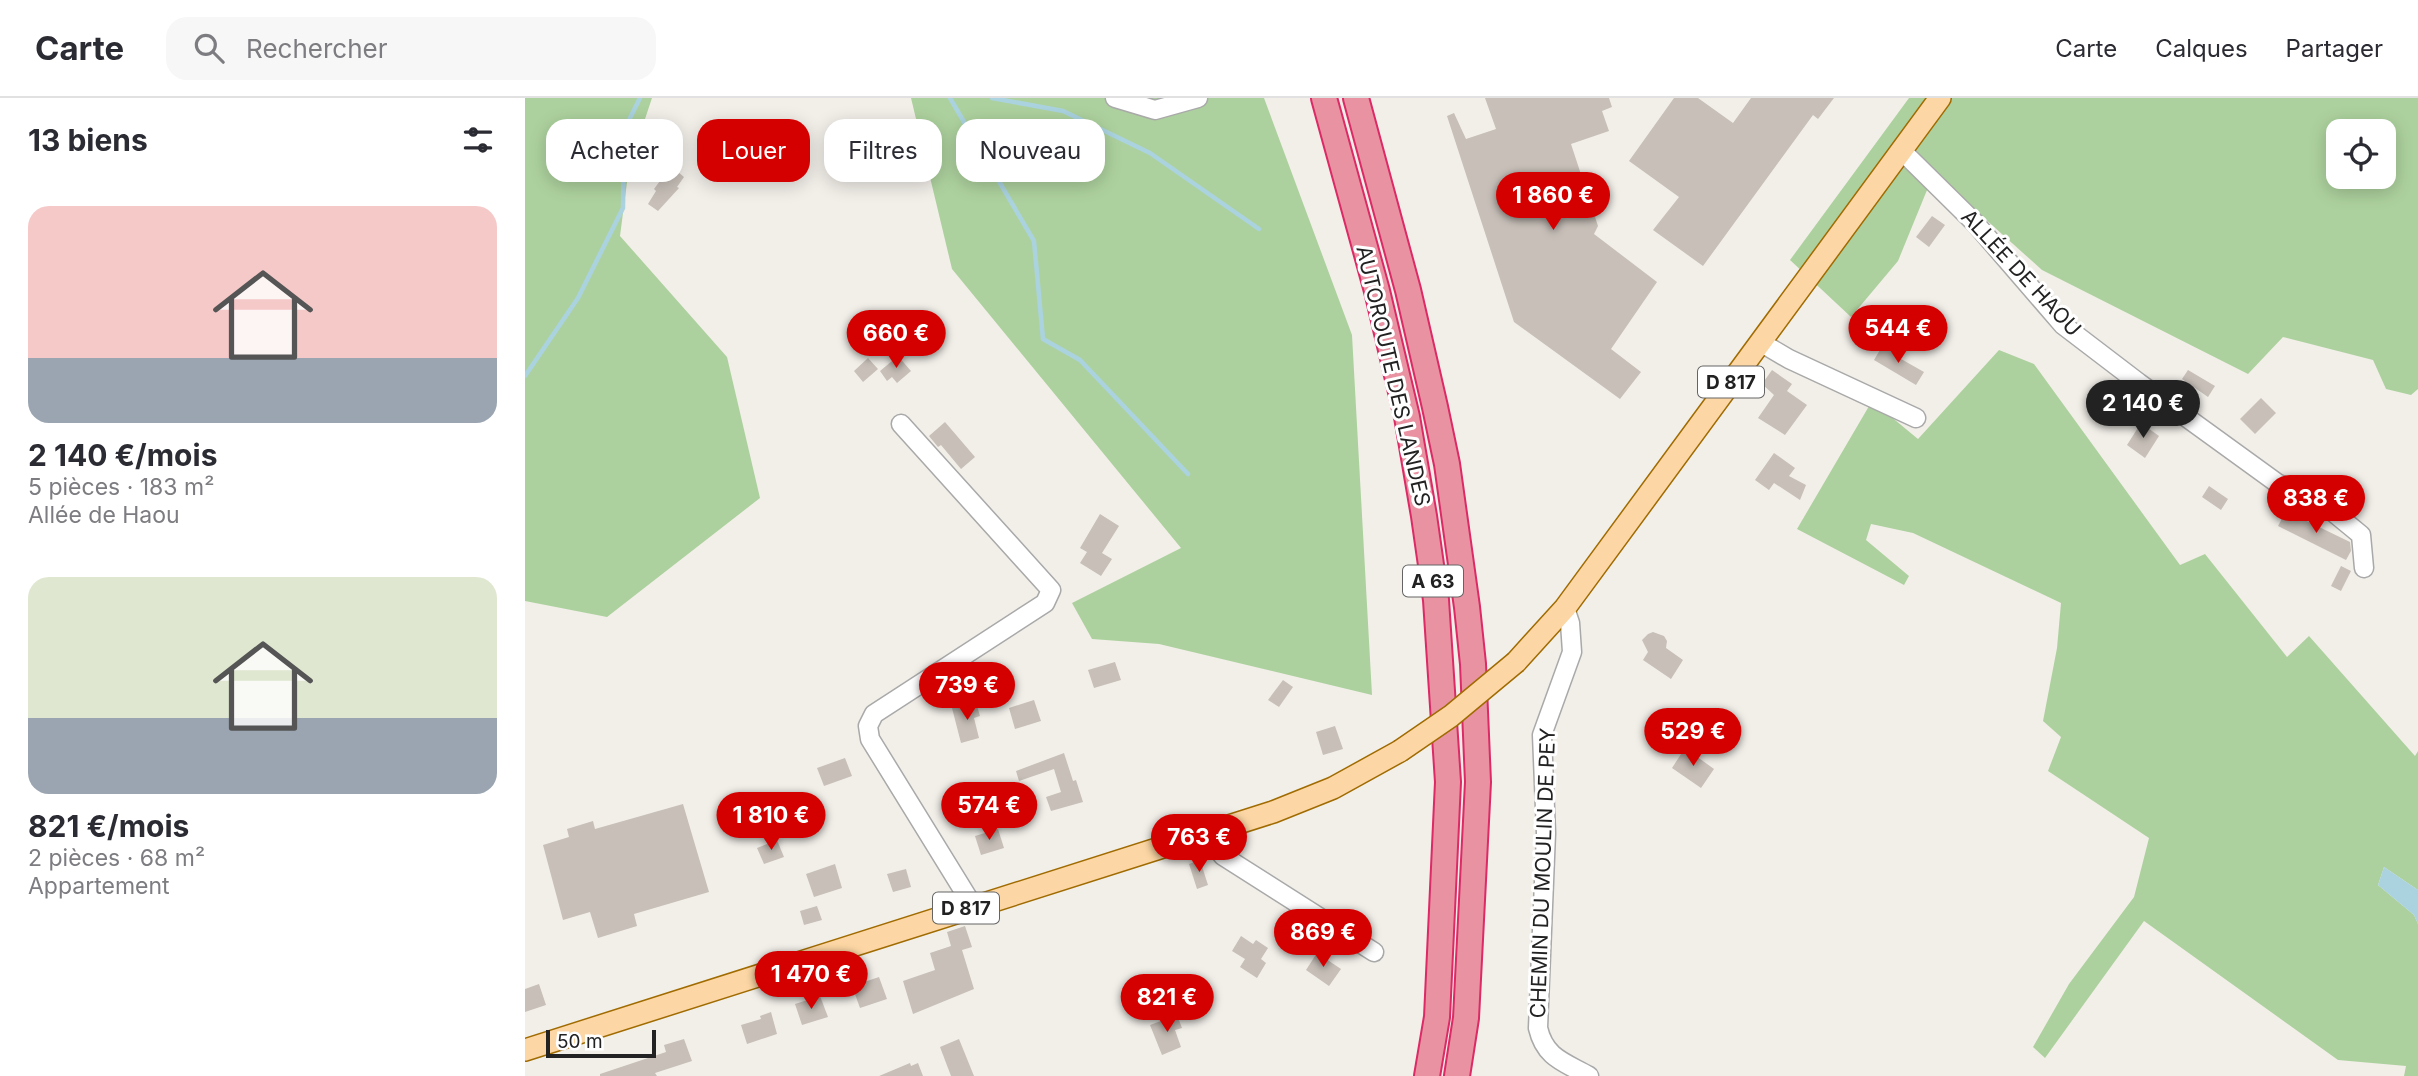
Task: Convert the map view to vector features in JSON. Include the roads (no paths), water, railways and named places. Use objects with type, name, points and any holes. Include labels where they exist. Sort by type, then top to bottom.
[{"type":"highway","name":"AUTOROUTE DES LANDES","points":[[1324,98],[1380,304],[1407,417],[1436,600],[1448,782],[1437,1017],[1427,1076]]},
{"type":"highway","name":"AUTOROUTE DES LANDES","points":[[1356,98],[1408,290],[1447,464],[1473,664],[1478,782],[1466,1018],[1457,1076]]},
{"type":"main road","name":"D 817","points":[[525,1049],[1273,812],[1333,788],[1400,751],[1451,716],[1516,662],[1565,608],[1940,98]]},
{"type":"street","points":[[1115,98],[1155,110],[1198,98]]},
{"type":"street","name":"ALLÉE DE HAOU","points":[[1902,151],[1975,223],[2063,325],[2277,483],[2333,512],[2361,535],[2364,568]]},
{"type":"street","points":[[1760,342],[1789,359],[1916,418]]},
{"type":"street","points":[[901,424],[1051,590],[1045,603],[874,714],[868,726],[870,739],[973,906]]},
{"type":"street","name":"CHEMIN DU MOULIN DE PEY","points":[[1565,608],[1570,623],[1572,652],[1542,735],[1546,833],[1538,1028],[1545,1049],[1552,1056],[1590,1076]]},
{"type":"street","points":[[1213,831],[1223,856],[1374,952]]},
{"type":"water","points":[[2384,867],[2418,890],[2418,924],[2414,915],[2378,885]]},
{"type":"waterway","points":[[525,376],[578,298],[623,208],[624,130],[640,98]]},
{"type":"waterway","points":[[950,98],[1034,241],[1043,339],[1080,360],[1188,474]]},
{"type":"waterway","points":[[992,98],[1063,111],[1150,153],[1259,229]]}]
